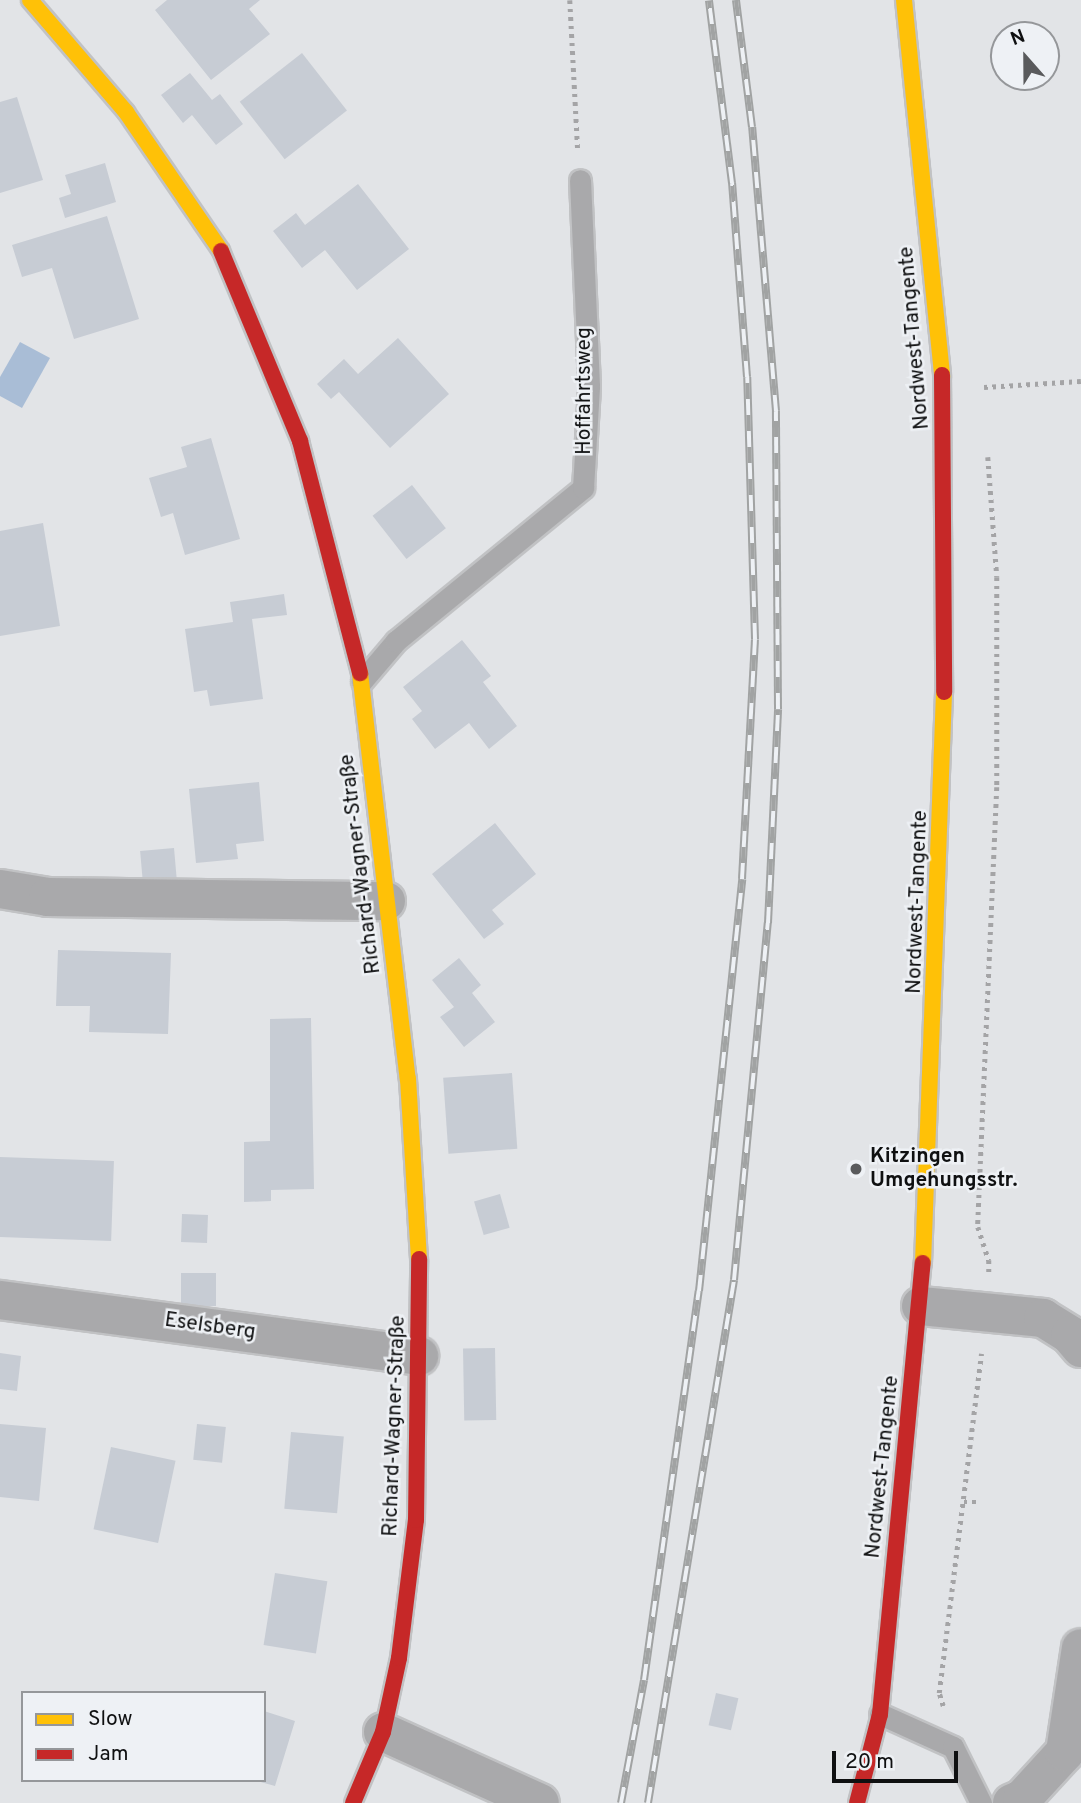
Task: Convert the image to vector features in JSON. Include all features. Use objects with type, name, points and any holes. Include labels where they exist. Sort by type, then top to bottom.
[{"type":"street","name":"Richard-Wagner-Straße","points":[[30,0],[126,112],[221,251],[300,441],[362,681],[419,1208],[419,1356],[416,1520],[399,1658],[383,1731],[353,1803]]},
{"type":"street","name":"Nordwest-Tangente","points":[[857,1803],[880,1714],[920,1306],[944,760],[944,390],[904,0]]},
{"type":"street","points":[[0,889],[48,897],[386,901]]},
{"type":"street","name":"Eselsberg","points":[[0,1300],[419,1356]]},
{"type":"street","points":[[920,1306],[1043,1318],[1077,1338]]},
{"type":"street","points":[[1012,1803],[1022,1799],[1065,1752],[1081,1648]]},
{"type":"street","points":[[383,1731],[540,1803]]},
{"type":"lane","name":"Hoffahrtsweg","points":[[362,681],[396,641],[583,488],[589,386],[580,180]]},
{"type":"lane","points":[[880,1714],[953,1747],[981,1803]]},
{"type":"path","points":[[570,0],[580,180]]},
{"type":"path","points":[[944,390],[1081,381]]},
{"type":"path","points":[[953,1747],[939,1693],[985,1312]]},
{"type":"path","points":[[964,1502],[980,1502]]},
{"type":"water","points":[[20,342],[50,358],[22,408],[0,396],[0,377]]},
{"type":"building","points":[[167,0],[260,0],[249,9],[270,34],[211,80],[155,10]]},
{"type":"building","points":[[302,53],[347,111],[285,159],[240,102]]},
{"type":"building","points":[[190,73],[212,100],[220,94],[243,124],[216,145],[192,115],[183,123],[161,95]]},
{"type":"building","points":[[17,97],[43,180],[0,193],[0,102]]},
{"type":"building","points":[[105,163],[116,202],[65,218],[59,198],[71,194],[65,175]]},
{"type":"building","points":[[358,184],[409,249],[357,290],[325,250],[302,268],[273,231],[296,213],[305,225]]},
{"type":"building","points":[[107,216],[139,319],[74,339],[52,268],[22,277],[12,245]]},
{"type":"building","points":[[398,338],[449,394],[390,448],[339,392],[331,399],[317,384],[344,359],[358,374]]},
{"type":"building","points":[[211,438],[240,539],[185,555],[173,513],[161,517],[149,478],[187,467],[181,447]]},
{"type":"building","points":[[412,485],[446,528],[406,559],[373,516]]},
{"type":"building","points":[[43,523],[60,626],[0,636],[0,531]]},
{"type":"building","points":[[284,594],[287,615],[252,619],[263,699],[210,706],[207,690],[194,692],[185,629],[233,622],[230,602]]},
{"type":"building","points":[[462,640],[491,676],[483,682],[517,726],[489,749],[469,723],[435,749],[412,719],[422,711],[403,687]]},
{"type":"building","points":[[259,782],[264,841],[236,844],[238,859],[196,863],[189,789]]},
{"type":"building","points":[[495,823],[536,874],[492,910],[504,924],[484,939],[432,874]]},
{"type":"building","points":[[174,848],[177,882],[143,885],[140,851]]},
{"type":"building","points":[[58,950],[171,953],[168,1034],[89,1032],[90,1006],[56,1006]]},
{"type":"building","points":[[459,958],[481,985],[472,993],[495,1022],[464,1047],[440,1017],[454,1007],[432,980]]},
{"type":"building","points":[[311,1018],[314,1189],[271,1190],[271,1201],[244,1202],[244,1142],[270,1141],[270,1019]]},
{"type":"building","points":[[512,1073],[517,1149],[448,1154],[443,1078]]},
{"type":"building","points":[[0,1157],[114,1161],[111,1241],[0,1237]]},
{"type":"building","points":[[500,1194],[510,1228],[484,1235],[474,1201]]},
{"type":"building","points":[[182,1214],[208,1215],[207,1243],[181,1242]]},
{"type":"building","points":[[181,1273],[216,1273],[216,1306],[181,1306]]},
{"type":"building","points":[[495,1348],[496,1420],[464,1421],[463,1349]]},
{"type":"building","points":[[0,1353],[21,1356],[17,1391],[0,1389]]},
{"type":"building","points":[[0,1424],[46,1428],[39,1501],[0,1497]]},
{"type":"building","points":[[197,1424],[226,1427],[222,1463],[193,1460]]},
{"type":"building","points":[[291,1432],[344,1437],[337,1513],[284,1509]]},
{"type":"building","points":[[111,1447],[176,1461],[158,1543],[94,1529]]},
{"type":"building","points":[[275,1573],[327,1581],[316,1653],[264,1645]]},
{"type":"building","points":[[716,1693],[738,1698],[731,1730],[709,1725]]},
{"type":"building","points":[[266,1712],[295,1721],[275,1786],[261,1782],[266,1782]]},
{"type":"railway","points":[[621,1803],[644,1680],[699,1291],[742,879],[755,639],[747,377],[732,183],[709,0]]},
{"type":"railway","points":[[648,1803],[734,1280],[768,923],[778,709],[776,411],[752,127],[736,0]]},
{"type":"traffic: slow","points":[[30,0],[126,112],[221,251]]},
{"type":"traffic: slow","points":[[904,0],[942,375]]},
{"type":"traffic: slow","points":[[360,673],[408,1079],[419,1259]]},
{"type":"traffic: slow","points":[[923,1263],[944,692]]},
{"type":"traffic: jam","points":[[221,251],[300,441],[360,673]]},
{"type":"traffic: jam","points":[[942,375],[944,692]]},
{"type":"traffic: jam","points":[[353,1803],[383,1732],[399,1658],[416,1520],[419,1259]]},
{"type":"traffic: jam","points":[[857,1803],[880,1714],[923,1263]]},
{"type":"place","name":"Kitzingen Umgehungsstr.","points":[[856,1169]]}]
